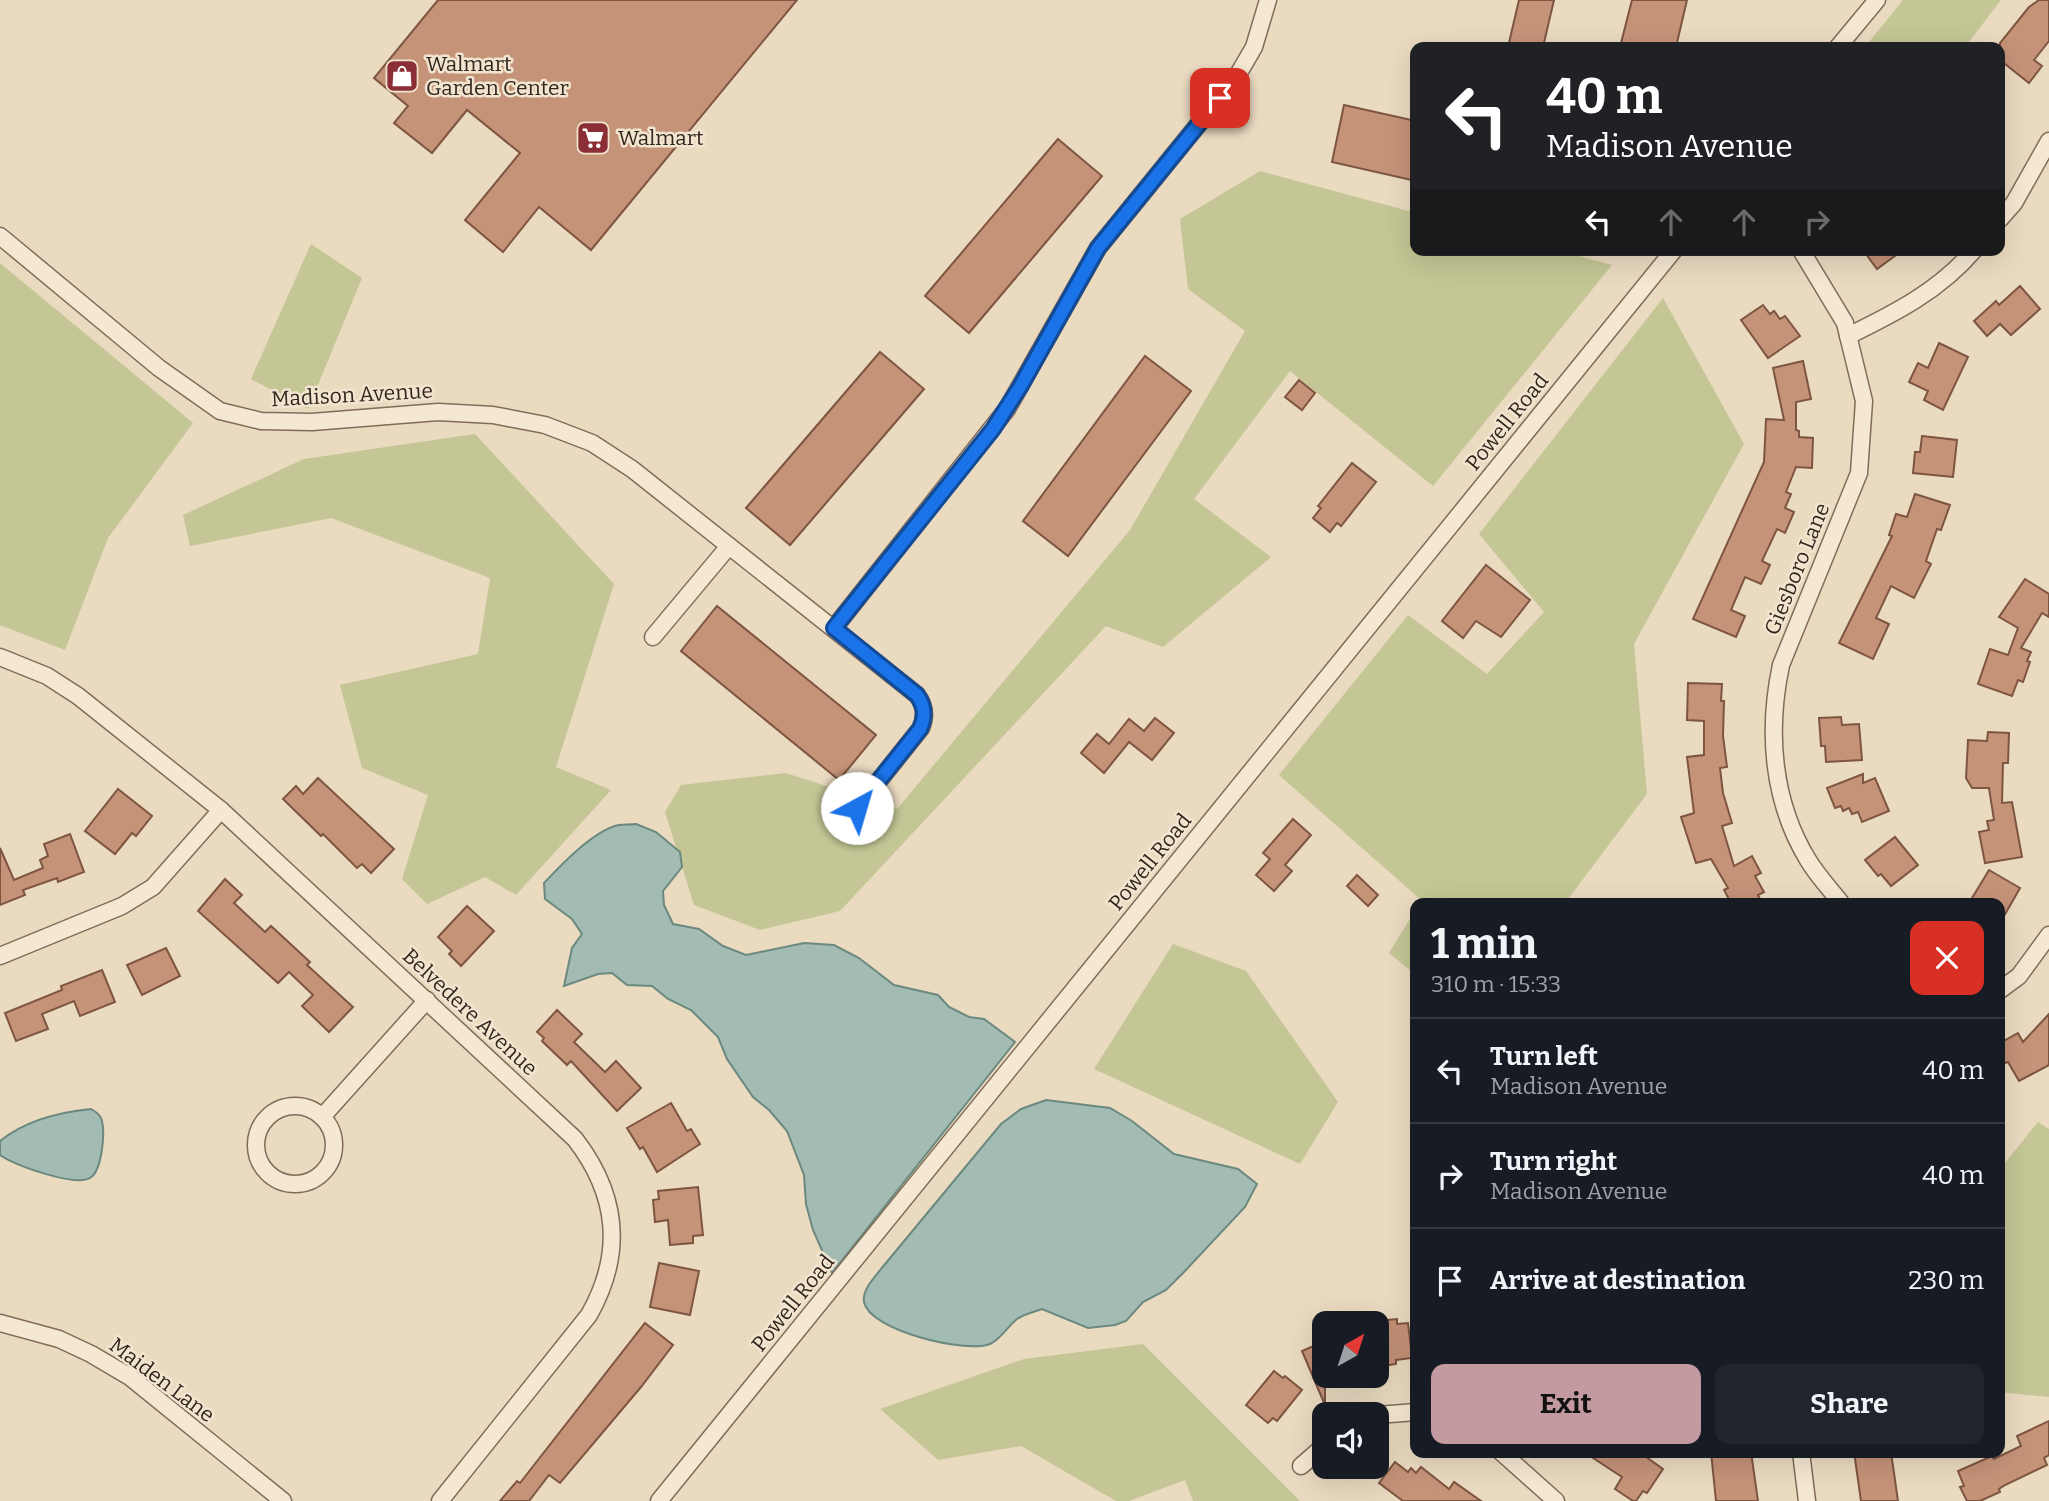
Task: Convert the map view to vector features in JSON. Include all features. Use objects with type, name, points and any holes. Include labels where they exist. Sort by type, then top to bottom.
[{"type":"street","points":[[834,628],[1007,409],[1098,248],[1236,78],[1258,38],[1269,0]]},
{"type":"street","points":[[1843,42],[1877,0]]},
{"type":"street","points":[[2005,213],[2014,203],[2049,141]]},
{"type":"street","name":"Madison Avenue","points":[[0,236],[159,368],[220,411],[261,421],[312,422],[438,412],[493,415],[545,425],[592,443],[612,456],[917,695],[925,716],[920,729],[857,808]]},
{"type":"street","name":"Powell Road","points":[[659,1501],[1669,256]]},
{"type":"street","name":"Giesboro Lane","points":[[1805,256],[1845,323],[1864,401],[1859,473],[1781,665],[1773,719],[1777,774],[1788,819],[1808,861],[1836,898]]},
{"type":"street","points":[[1849,336],[1906,308],[1969,256]]},
{"type":"street","points":[[653,638],[729,546]]},
{"type":"street","name":"Belvedere Avenue","points":[[0,657],[47,676],[78,696],[221,810],[575,1139],[597,1171],[604,1189],[612,1227],[609,1265],[598,1300],[589,1315],[440,1501]]},
{"type":"street","points":[[0,956],[139,897],[153,887],[221,810]]},
{"type":"street","points":[[2005,986],[2019,976],[2049,935]]},
{"type":"street","points":[[322,1117],[427,1000]]},
{"type":"street","points":[[294,1106],[313,1111],[322,1117],[328,1125],[334,1144],[329,1164],[323,1172],[306,1182],[296,1184],[276,1179],[268,1173],[262,1165],[256,1146],[261,1126],[267,1118],[275,1112],[294,1106]]},
{"type":"street","name":"Maiden Lane","points":[[0,1323],[59,1339],[111,1365],[130,1377],[283,1501]]},
{"type":"street","points":[[1389,1414],[1410,1412]]},
{"type":"street","points":[[1301,1466],[1312,1456]]},
{"type":"street","points":[[1508,1458],[1556,1501]]},
{"type":"street","points":[[1802,1458],[1807,1501]]},
{"type":"green space","points":[[1903,0],[2001,0],[1969,42],[1869,42]]},
{"type":"green space","points":[[1260,171],[1410,211],[1410,256],[1579,256],[1612,265],[1433,486],[1290,371],[1194,499],[1271,557],[1163,647],[1106,626],[840,911],[760,930],[694,905],[665,812],[681,785],[786,773],[897,809],[1130,530],[1245,331],[1188,289],[1180,219]]},
{"type":"green space","points":[[311,244],[362,278],[308,409],[251,379]]},
{"type":"green space","points":[[0,263],[193,423],[108,538],[65,650],[0,625]]},
{"type":"green space","points":[[1663,298],[1744,444],[1634,644],[1647,794],[1569,898],[1419,898],[1279,775],[1408,615],[1487,674],[1544,612],[1479,534]]},
{"type":"green space","points":[[475,434],[614,584],[556,767],[611,790],[516,895],[485,877],[427,904],[402,879],[428,795],[362,768],[340,685],[478,654],[490,578],[331,518],[190,546],[183,515],[304,459]]},
{"type":"green space","points":[[1410,919],[1410,970],[1389,953]]},
{"type":"green space","points":[[1173,944],[1246,971],[1338,1102],[1300,1164],[1094,1069]]},
{"type":"green space","points":[[2038,1122],[2049,1129],[2049,1397],[2005,1393],[2005,1163]]},
{"type":"green space","points":[[1143,1344],[1300,1501],[1193,1501],[1185,1480],[1129,1501],[1116,1501],[1021,1446],[938,1460],[880,1409],[1024,1359]]},
{"type":"water","points":[[636,824],[656,832],[680,852],[682,867],[663,891],[664,905],[673,924],[699,929],[723,946],[746,955],[804,943],[834,945],[859,958],[894,985],[938,995],[949,1007],[969,1017],[984,1019],[1015,1042],[832,1273],[813,1230],[806,1204],[804,1175],[787,1131],[769,1110],[753,1097],[727,1059],[718,1037],[691,1010],[668,999],[652,986],[627,985],[612,973],[598,974],[564,986],[572,948],[582,934],[572,919],[545,899],[544,883],[578,849],[599,834],[619,825]]},
{"type":"water","points":[[1046,1100],[1110,1108],[1132,1121],[1174,1154],[1238,1169],[1257,1184],[1245,1207],[1184,1272],[1166,1290],[1143,1302],[1126,1321],[1088,1328],[1042,1309],[1017,1319],[990,1344],[978,1346],[961,1346],[920,1337],[882,1322],[870,1312],[864,1302],[869,1284],[1001,1124],[1021,1109]]},
{"type":"water","points":[[91,1109],[101,1117],[103,1134],[100,1160],[90,1178],[71,1180],[58,1177],[0,1155],[0,1141],[20,1128],[55,1115]]},
{"type":"building","name":"Walmart","points":[[438,0],[797,0],[591,250],[539,207],[503,252],[465,220],[520,153],[467,110],[432,153],[394,123],[408,106],[374,78]]},
{"type":"building","points":[[1519,0],[1554,0],[1544,42],[1509,42]]},
{"type":"building","points":[[1632,0],[1687,0],[1677,42],[1621,42]]},
{"type":"building","points":[[2039,0],[2049,0],[2049,41],[2034,60],[2042,66],[2029,83],[2005,64],[2005,42],[2001,42],[2029,7]]},
{"type":"building","points":[[1344,105],[1410,120],[1410,180],[1332,162]]},
{"type":"building","points":[[1058,139],[1102,176],[969,333],[925,296]]},
{"type":"building","points":[[1867,256],[1895,256],[1877,269]]},
{"type":"building","points":[[2020,286],[2040,309],[2011,335],[2000,324],[1987,336],[1974,321],[1996,301],[1999,305]]},
{"type":"building","points":[[1763,305],[1770,314],[1774,311],[1780,319],[1785,316],[1800,336],[1768,358],[1741,320]]},
{"type":"building","points":[[1939,343],[1968,357],[1943,410],[1924,400],[1928,391],[1909,382],[1918,363],[1928,368]]},
{"type":"building","points":[[880,352],[924,389],[790,545],[746,508]]},
{"type":"building","points":[[1145,356],[1191,391],[1068,556],[1023,521]]},
{"type":"building","points":[[1803,361],[1811,399],[1796,402],[1796,430],[1799,431],[1799,437],[1813,438],[1812,468],[1796,467],[1786,492],[1791,494],[1785,508],[1794,512],[1785,533],[1777,529],[1762,561],[1770,565],[1761,584],[1745,577],[1731,610],[1745,616],[1736,637],[1693,619],[1764,462],[1766,419],[1784,420],[1773,368]]},
{"type":"building","points":[[1299,380],[1315,393],[1302,410],[1285,397]]},
{"type":"building","points":[[1922,436],[1957,440],[1953,477],[1913,473],[1915,452],[1920,452]]},
{"type":"building","points":[[1352,463],[1376,482],[1341,526],[1337,523],[1330,532],[1313,518],[1321,508],[1318,506]]},
{"type":"building","points":[[1915,494],[1950,505],[1941,530],[1937,529],[1926,561],[1931,564],[1914,598],[1891,586],[1876,618],[1889,624],[1873,659],[1839,643],[1892,536],[1889,535],[1896,514],[1907,517]]},
{"type":"building","points":[[1486,565],[1530,600],[1501,637],[1476,621],[1463,638],[1442,621]]},
{"type":"building","points":[[2025,579],[2049,594],[2049,617],[2042,613],[2021,648],[2031,652],[2027,661],[2030,662],[2023,682],[2018,680],[2012,696],[1978,684],[1990,649],[2008,655],[2018,628],[1999,617]]},
{"type":"building","points":[[717,606],[876,735],[839,780],[681,651]]},
{"type":"building","points":[[1688,683],[1722,684],[1723,736],[1727,767],[1720,768],[1723,793],[1732,823],[1722,826],[1734,866],[1752,856],[1761,873],[1755,876],[1764,892],[1758,895],[1760,898],[1728,898],[1724,890],[1728,888],[1711,859],[1696,863],[1681,817],[1694,813],[1687,757],[1704,755],[1704,721],[1687,720]]},
{"type":"building","points":[[1841,717],[1842,725],[1859,724],[1862,760],[1826,762],[1825,746],[1821,746],[1819,718]]},
{"type":"building","points":[[1155,718],[1174,733],[1152,760],[1129,742],[1104,773],[1081,753],[1097,734],[1109,744],[1129,719],[1144,731]]},
{"type":"building","points":[[1988,732],[2009,733],[2008,763],[2003,763],[2002,803],[2012,802],[2022,857],[1985,863],[1979,832],[1989,830],[1987,821],[1994,820],[1989,788],[1972,788],[1966,778],[1968,740],[1987,741]]},
{"type":"building","points":[[1863,774],[1863,783],[1875,778],[1889,811],[1862,822],[1858,812],[1852,814],[1849,808],[1843,811],[1841,806],[1835,808],[1827,788]]},
{"type":"building","points":[[318,778],[394,849],[371,873],[362,864],[357,868],[283,799],[296,786],[303,794]]},
{"type":"building","points":[[118,789],[152,816],[136,836],[132,833],[115,854],[85,831]]},
{"type":"building","points":[[1293,819],[1311,835],[1285,865],[1292,871],[1274,891],[1256,875],[1270,859],[1263,853]]},
{"type":"building","points":[[70,834],[84,872],[58,882],[57,878],[23,890],[25,895],[0,905],[0,848],[14,880],[43,868],[40,860],[48,856],[44,844]]},
{"type":"building","points":[[1895,837],[1918,865],[1891,886],[1881,874],[1878,876],[1865,860]]},
{"type":"building","points":[[1989,870],[2020,888],[2005,914],[2005,898],[1972,898]]},
{"type":"building","points":[[1357,875],[1378,895],[1368,906],[1347,886]]},
{"type":"building","points":[[225,879],[242,895],[234,903],[265,932],[271,926],[310,962],[307,965],[353,1007],[329,1032],[302,1006],[313,995],[289,972],[278,983],[198,911]]},
{"type":"building","points":[[467,906],[494,931],[461,966],[449,954],[452,951],[438,937]]},
{"type":"building","points":[[166,948],[180,976],[142,995],[127,965]]},
{"type":"building","points":[[102,970],[115,1002],[80,1016],[74,1001],[42,1014],[48,1029],[16,1041],[5,1013]]},
{"type":"building","points":[[557,1010],[582,1034],[574,1042],[605,1072],[616,1061],[641,1088],[617,1111],[571,1061],[567,1065],[542,1041],[544,1038],[537,1032]]},
{"type":"building","points":[[2049,1014],[2049,1065],[2019,1081],[2008,1062],[2005,1063],[2005,1040],[2018,1033],[2023,1042]]},
{"type":"building","points":[[671,1103],[687,1131],[691,1129],[700,1144],[657,1172],[643,1147],[640,1149],[627,1128]]},
{"type":"building","points":[[698,1187],[703,1235],[693,1236],[693,1243],[670,1245],[668,1220],[655,1222],[653,1200],[659,1199],[658,1191]]},
{"type":"building","points":[[659,1263],[699,1271],[690,1315],[650,1307]]},
{"type":"building","points":[[1397,1319],[1397,1324],[1408,1323],[1410,1358],[1396,1360],[1396,1364],[1390,1365],[1390,1320]]},
{"type":"building","points":[[645,1323],[673,1345],[641,1387],[560,1483],[549,1475],[529,1501],[500,1501],[517,1481],[520,1483]]},
{"type":"building","points":[[1312,1347],[1312,1374],[1302,1351]]},
{"type":"building","points":[[1274,1371],[1302,1390],[1277,1421],[1273,1418],[1268,1423],[1246,1405]]},
{"type":"building","points":[[1318,1388],[1325,1388],[1324,1402]]},
{"type":"building","points":[[2049,1421],[2049,1455],[2044,1458],[2047,1465],[2005,1485],[1999,1489],[2000,1492],[1980,1501],[1967,1501],[1960,1487],[1964,1486],[1958,1471],[1987,1458],[2005,1458],[2005,1454],[2021,1446],[2017,1436]]},
{"type":"building","points":[[1593,1458],[1647,1458],[1663,1469],[1647,1493],[1643,1491],[1636,1501],[1615,1489],[1622,1477]]},
{"type":"building","points":[[1712,1458],[1752,1458],[1758,1501],[1716,1501]]},
{"type":"building","points":[[1855,1458],[1892,1458],[1898,1501],[1861,1501]]},
{"type":"building","points":[[1395,1462],[1408,1472],[1411,1468],[1416,1473],[1421,1467],[1449,1489],[1454,1482],[1481,1501],[1403,1501],[1379,1483],[1382,1479],[1389,1479],[1389,1470]]},
{"type":"place","name":"Walmart Garden Center","points":[[402,76]]},
{"type":"place","name":"Walmart","points":[[593,138]]},
{"type":"route","points":[[857,808],[920,729],[925,716],[924,708],[917,695],[834,628],[993,429],[1020,387],[1098,248],[1220,98]]}]
